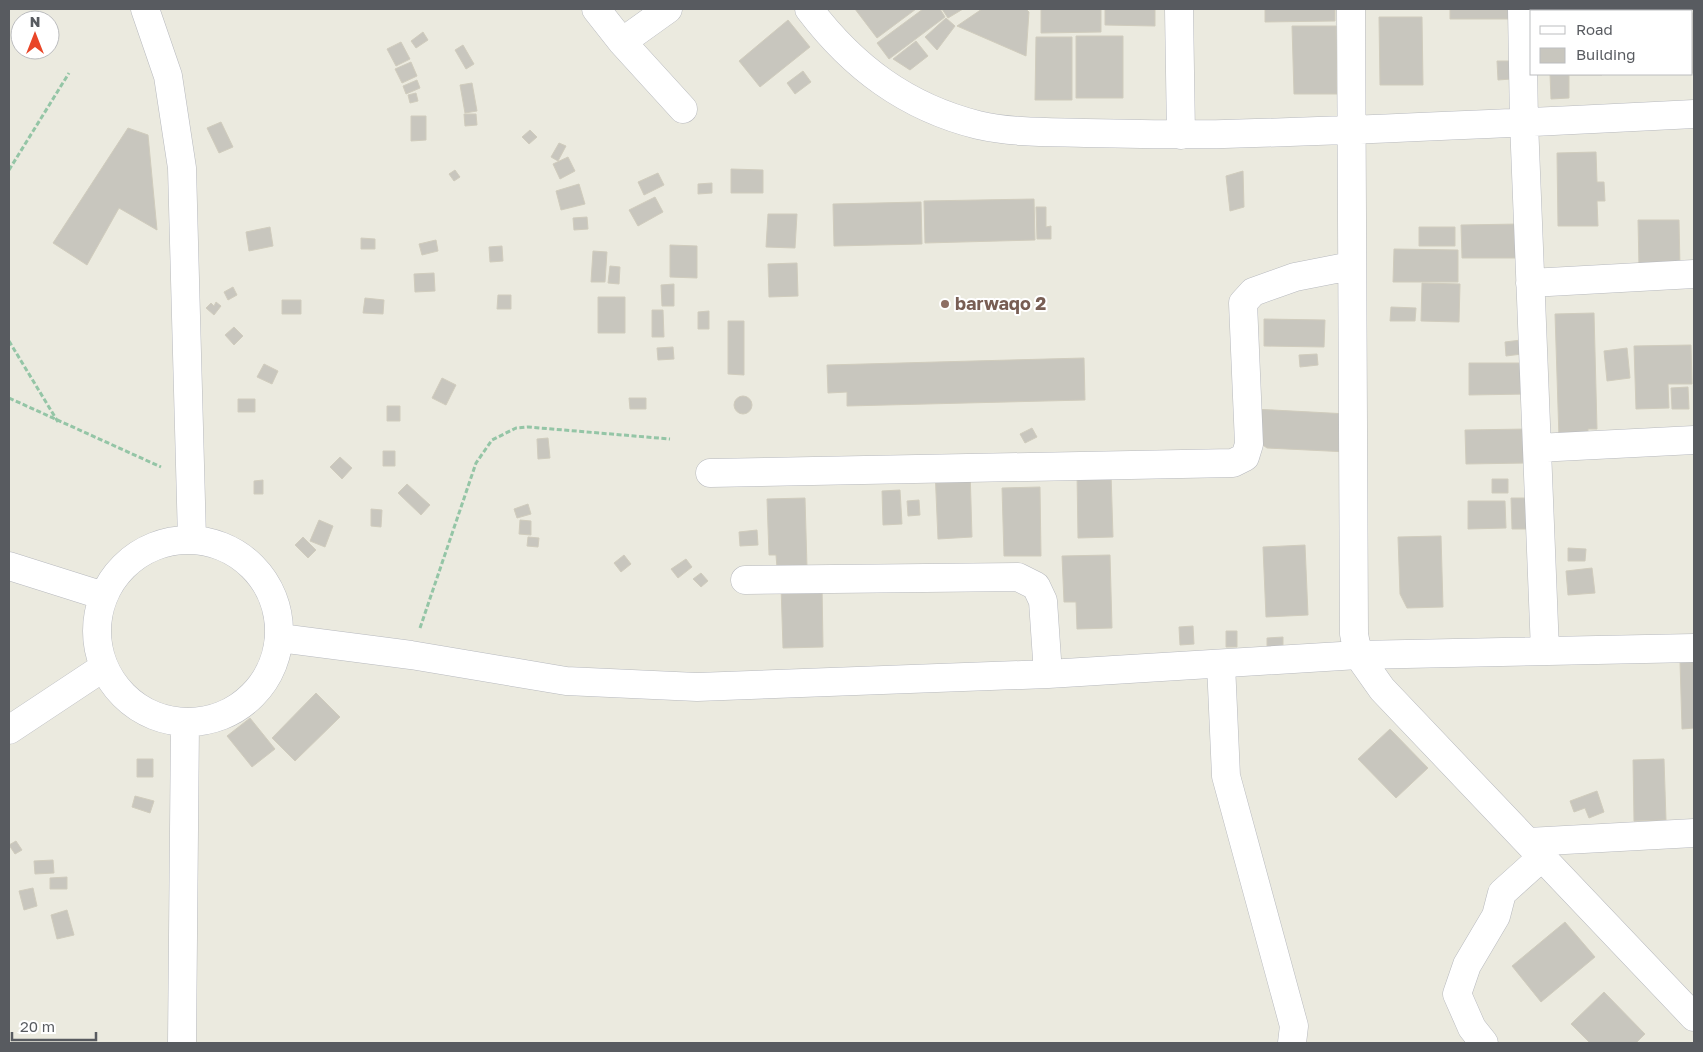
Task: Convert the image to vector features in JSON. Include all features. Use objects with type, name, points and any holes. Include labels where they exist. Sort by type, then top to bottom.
[{"type":"street","points":[[145,9],[168,76],[182,168],[192,480],[192,539]]},
{"type":"street","points":[[596,9],[622,42],[683,109]]},
{"type":"street","points":[[622,42],[668,9]]},
{"type":"street","points":[[809,9],[832,39],[863,68],[898,93],[937,112],[978,125],[1021,132],[1181,135],[1350,131],[1694,114]]},
{"type":"street","points":[[1179,9],[1181,135]]},
{"type":"street","points":[[1351,9],[1350,131],[1354,634],[1358,656],[1382,689],[1694,1017]]},
{"type":"street","points":[[1522,9],[1524,122],[1545,651]]},
{"type":"street","points":[[710,473],[1233,463],[1245,457],[1249,444],[1243,303],[1253,292],[1296,277],[1351,266]]},
{"type":"street","points":[[1530,283],[1694,274]]},
{"type":"street","points":[[1537,448],[1694,440]]},
{"type":"street","points":[[192,539],[221,545],[246,560],[267,582],[278,609],[280,638],[276,661],[265,682],[250,700],[230,712],[209,720],[185,723],[145,712],[128,700],[114,685],[104,667],[97,644],[97,619],[104,596],[118,572],[139,554],[164,542],[192,539]]},
{"type":"street","points":[[9,566],[104,596]]},
{"type":"street","points":[[745,580],[1018,577],[1036,586],[1043,601],[1048,674]]},
{"type":"street","points":[[280,638],[411,656],[566,681],[696,688],[1048,674],[1358,656],[1694,648]]},
{"type":"street","points":[[1221,664],[1226,776],[1294,1026],[1292,1043]]},
{"type":"street","points":[[9,730],[104,667]]},
{"type":"street","points":[[182,1043],[185,723]]},
{"type":"street","points":[[1484,1043],[1472,1028],[1457,994],[1467,965],[1496,916],[1502,893],[1535,849],[1694,834]]},
{"type":"path","points":[[9,170],[69,73]]},
{"type":"path","points":[[9,341],[59,422]]},
{"type":"path","points":[[9,398],[192,480]]},
{"type":"path","points":[[411,656],[476,463],[492,440],[505,432],[528,427],[670,439]]},
{"type":"building","points":[[855,9],[916,9],[877,38]]},
{"type":"building","points":[[923,9],[940,9],[945,17],[889,59],[877,43]]},
{"type":"building","points":[[942,9],[963,9],[948,18]]},
{"type":"building","points":[[982,9],[1026,9],[1029,12],[1026,56],[957,26]]},
{"type":"building","points":[[1041,9],[1101,9],[1101,32],[1041,33]]},
{"type":"building","points":[[1105,9],[1155,9],[1155,26],[1105,25]]},
{"type":"building","points":[[1265,9],[1335,9],[1335,21],[1265,22]]},
{"type":"building","points":[[1450,9],[1516,9],[1516,19],[1450,19]]},
{"type":"building","points":[[1549,9],[1587,9],[1587,10]]},
{"type":"building","points":[[1597,9],[1630,9],[1630,10]]},
{"type":"building","points":[[1693,13],[1694,13],[1693,73]]},
{"type":"building","points":[[1379,17],[1422,17],[1423,85],[1380,85]]},
{"type":"building","points":[[946,18],[955,26],[937,50],[925,37]]},
{"type":"building","points":[[788,20],[810,47],[760,87],[739,61]]},
{"type":"building","points":[[1292,26],[1336,26],[1337,94],[1294,94]]},
{"type":"building","points":[[423,32],[428,40],[416,48],[411,41]]},
{"type":"building","points":[[1076,36],[1123,36],[1123,98],[1076,98]]},
{"type":"building","points":[[1036,37],[1072,37],[1072,100],[1035,100]]},
{"type":"building","points":[[916,41],[928,56],[910,70],[893,59]]},
{"type":"building","points":[[401,42],[410,59],[396,66],[387,49]]},
{"type":"building","points":[[463,45],[474,64],[466,69],[455,50]]},
{"type":"building","points":[[1497,61],[1511,61],[1511,79],[1498,80]]},
{"type":"building","points":[[411,62],[417,76],[402,83],[395,69]]},
{"type":"building","points":[[803,71],[811,82],[795,94],[787,83]]},
{"type":"building","points":[[1550,75],[1569,75],[1569,98],[1551,99]]},
{"type":"building","points":[[417,80],[420,88],[406,94],[403,86]]},
{"type":"building","points":[[472,83],[477,111],[465,113],[460,85]]},
{"type":"building","points":[[416,93],[418,101],[410,103],[408,95]]},
{"type":"building","points":[[464,114],[476,114],[477,125],[465,126]]},
{"type":"building","points":[[411,116],[426,116],[426,140],[411,141]]},
{"type":"building","points":[[221,122],[233,147],[219,153],[207,128]]},
{"type":"building","points":[[128,128],[148,135],[157,230],[119,208],[87,265],[53,243]]},
{"type":"building","points":[[530,130],[537,137],[529,144],[522,137]]},
{"type":"building","points":[[559,143],[566,146],[558,161],[551,157]]},
{"type":"building","points":[[1596,152],[1597,182],[1604,182],[1605,201],[1597,201],[1598,226],[1558,226],[1557,153]]},
{"type":"building","points":[[568,157],[575,171],[560,179],[553,164]]},
{"type":"building","points":[[731,169],[763,170],[763,193],[731,193]]},
{"type":"building","points":[[455,170],[460,177],[454,181],[449,174]]},
{"type":"building","points":[[1243,171],[1244,207],[1230,211],[1226,176]]},
{"type":"building","points":[[658,173],[664,185],[644,195],[638,182]]},
{"type":"building","points":[[712,183],[712,193],[698,194],[698,184]]},
{"type":"building","points":[[579,184],[585,204],[561,210],[556,191]]},
{"type":"building","points":[[655,197],[663,212],[638,226],[629,210]]},
{"type":"building","points":[[1034,199],[1035,240],[925,243],[924,201]]},
{"type":"building","points":[[921,202],[922,244],[834,246],[833,204]]},
{"type":"building","points":[[1036,207],[1046,207],[1046,227],[1051,226],[1051,239],[1037,239]]},
{"type":"building","points":[[768,214],[797,214],[795,248],[766,247]]},
{"type":"building","points":[[587,217],[588,229],[574,230],[573,218]]},
{"type":"building","points":[[1638,220],[1679,220],[1680,267],[1639,267]]},
{"type":"building","points":[[1519,224],[1519,258],[1462,258],[1461,225]]},
{"type":"building","points":[[270,227],[273,246],[249,251],[246,232]]},
{"type":"building","points":[[1419,227],[1455,227],[1455,246],[1419,246]]},
{"type":"building","points":[[361,238],[375,239],[375,249],[361,249]]},
{"type":"building","points":[[436,240],[438,251],[422,255],[419,244]]},
{"type":"building","points":[[670,245],[697,246],[697,278],[670,277]]},
{"type":"building","points":[[502,246],[503,261],[490,262],[489,247]]},
{"type":"building","points":[[1394,249],[1458,250],[1458,282],[1393,282]]},
{"type":"building","points":[[593,251],[607,252],[605,282],[591,282]]},
{"type":"building","points":[[797,263],[798,296],[769,297],[768,264]]},
{"type":"building","points":[[610,266],[620,267],[619,284],[608,283]]},
{"type":"building","points":[[434,273],[435,291],[415,292],[414,274]]},
{"type":"building","points":[[1422,283],[1460,284],[1459,322],[1421,321]]},
{"type":"building","points":[[674,284],[674,306],[662,306],[661,285]]},
{"type":"building","points":[[233,287],[237,295],[228,300],[224,292]]},
{"type":"building","points":[[498,295],[511,295],[511,309],[497,309]]},
{"type":"building","points":[[598,297],[625,297],[625,333],[598,333]]},
{"type":"building","points":[[365,298],[384,300],[383,314],[363,313]]},
{"type":"building","points":[[282,300],[301,300],[301,314],[282,314]]},
{"type":"building","points":[[216,302],[221,306],[214,315],[206,308],[211,303],[214,306]]},
{"type":"building","points":[[1391,307],[1416,308],[1415,321],[1390,321]]},
{"type":"building","points":[[652,310],[663,310],[664,337],[652,337]]},
{"type":"building","points":[[709,311],[709,329],[698,329],[698,312]]},
{"type":"building","points":[[1594,313],[1597,429],[1588,429],[1588,438],[1559,438],[1555,314]]},
{"type":"building","points":[[1264,319],[1325,320],[1324,347],[1264,346]]},
{"type":"building","points":[[728,321],[744,321],[744,375],[728,374]]},
{"type":"building","points":[[234,327],[243,336],[234,345],[225,335]]},
{"type":"building","points":[[1521,340],[1522,354],[1506,356],[1505,342]]},
{"type":"building","points":[[1691,345],[1692,384],[1668,384],[1669,408],[1636,409],[1634,346]]},
{"type":"building","points":[[673,347],[674,359],[658,360],[657,348]]},
{"type":"building","points":[[1627,348],[1630,378],[1607,381],[1604,351]]},
{"type":"building","points":[[1317,354],[1318,365],[1300,367],[1299,355]]},
{"type":"building","points":[[1084,358],[1085,400],[847,406],[847,392],[828,393],[827,365]]},
{"type":"building","points":[[1469,363],[1528,363],[1529,394],[1469,395]]},
{"type":"building","points":[[264,364],[278,371],[272,384],[257,377]]},
{"type":"building","points":[[442,378],[456,385],[446,405],[432,398]]},
{"type":"building","points":[[1688,387],[1689,409],[1672,409],[1671,388]]},
{"type":"building","points":[[743,396],[749,399],[752,405],[749,411],[743,414],[737,411],[734,405],[737,399]]},
{"type":"building","points":[[629,398],[646,398],[646,409],[630,409]]},
{"type":"building","points":[[238,399],[255,399],[255,412],[238,412]]},
{"type":"building","points":[[387,406],[400,406],[400,421],[387,421]]},
{"type":"building","points":[[1254,409],[1348,414],[1348,452],[1267,448],[1254,439]]},
{"type":"building","points":[[1032,428],[1037,437],[1025,443],[1020,434]]},
{"type":"building","points":[[1527,429],[1528,463],[1466,464],[1465,430]]},
{"type":"building","points":[[548,438],[550,458],[538,459],[537,439]]},
{"type":"building","points":[[383,451],[395,451],[395,466],[383,466]]},
{"type":"building","points":[[340,457],[352,468],[342,479],[330,467]]},
{"type":"building","points":[[970,469],[972,537],[938,539],[935,470]]},
{"type":"building","points":[[1077,473],[1111,473],[1113,537],[1078,538]]},
{"type":"building","points":[[1492,479],[1508,479],[1508,493],[1492,493]]},
{"type":"building","points":[[263,480],[263,494],[254,494],[254,481]]},
{"type":"building","points":[[407,484],[430,505],[421,515],[398,493]]},
{"type":"building","points":[[1040,487],[1041,556],[1004,556],[1002,488]]},
{"type":"building","points":[[900,490],[902,524],[883,525],[882,491]]},
{"type":"building","points":[[805,498],[807,567],[777,568],[776,555],[769,555],[767,499]]},
{"type":"building","points":[[1511,498],[1529,498],[1531,529],[1512,529]]},
{"type":"building","points":[[919,500],[920,515],[908,516],[907,501]]},
{"type":"building","points":[[1468,501],[1505,501],[1506,528],[1468,529]]},
{"type":"building","points":[[528,504],[531,514],[517,518],[514,509]]},
{"type":"building","points":[[371,509],[382,510],[381,527],[371,526]]},
{"type":"building","points":[[319,520],[333,526],[325,547],[310,541]]},
{"type":"building","points":[[520,520],[531,521],[531,535],[519,534]]},
{"type":"building","points":[[757,530],[758,545],[740,546],[739,532]]},
{"type":"building","points":[[1441,536],[1443,607],[1407,608],[1400,594],[1398,537]]},
{"type":"building","points":[[303,537],[316,550],[308,558],[295,545]]},
{"type":"building","points":[[528,537],[539,538],[538,547],[527,546]]},
{"type":"building","points":[[1305,545],[1308,615],[1266,617],[1263,547]]},
{"type":"building","points":[[1568,548],[1586,549],[1585,561],[1568,561]]},
{"type":"building","points":[[624,555],[631,564],[621,572],[614,563]]},
{"type":"building","points":[[1110,555],[1112,628],[1077,629],[1076,602],[1064,602],[1062,556]]},
{"type":"building","points":[[686,559],[692,567],[678,578],[671,569]]},
{"type":"building","points":[[1592,568],[1595,593],[1568,595],[1566,571]]},
{"type":"building","points":[[701,573],[708,581],[701,587],[693,579]]},
{"type":"building","points":[[822,585],[823,647],[783,648],[781,586]]},
{"type":"building","points":[[1193,626],[1194,644],[1180,645],[1179,627]]},
{"type":"building","points":[[1226,631],[1237,631],[1237,647],[1226,647]]},
{"type":"building","points":[[1283,637],[1283,650],[1267,651],[1267,638]]},
{"type":"building","points":[[1694,660],[1694,728],[1682,729],[1680,661]]},
{"type":"building","points":[[316,693],[340,717],[295,761],[272,738]]},
{"type":"building","points":[[250,718],[275,749],[252,767],[227,736]]},
{"type":"building","points":[[1390,729],[1428,768],[1396,798],[1358,759]]},
{"type":"building","points":[[137,759],[153,759],[153,777],[137,777]]},
{"type":"building","points":[[1664,759],[1666,820],[1634,821],[1633,760]]},
{"type":"building","points":[[1597,791],[1604,812],[1589,818],[1585,808],[1574,812],[1570,801]]},
{"type":"building","points":[[135,796],[154,801],[150,813],[132,807]]},
{"type":"building","points":[[16,841],[22,850],[15,854],[9,845]]},
{"type":"building","points":[[53,860],[54,873],[35,874],[34,861]]},
{"type":"building","points":[[67,877],[67,889],[50,889],[50,878]]},
{"type":"building","points":[[33,888],[37,906],[24,910],[19,891]]},
{"type":"building","points":[[67,910],[74,935],[57,939],[51,915]]},
{"type":"building","points":[[1565,922],[1595,957],[1541,1002],[1512,966]]},
{"type":"building","points":[[1604,992],[1645,1034],[1636,1043],[1590,1043],[1571,1024]]},
{"type":"place","name":"barwaqo 2","points":[[945,304]]}]
